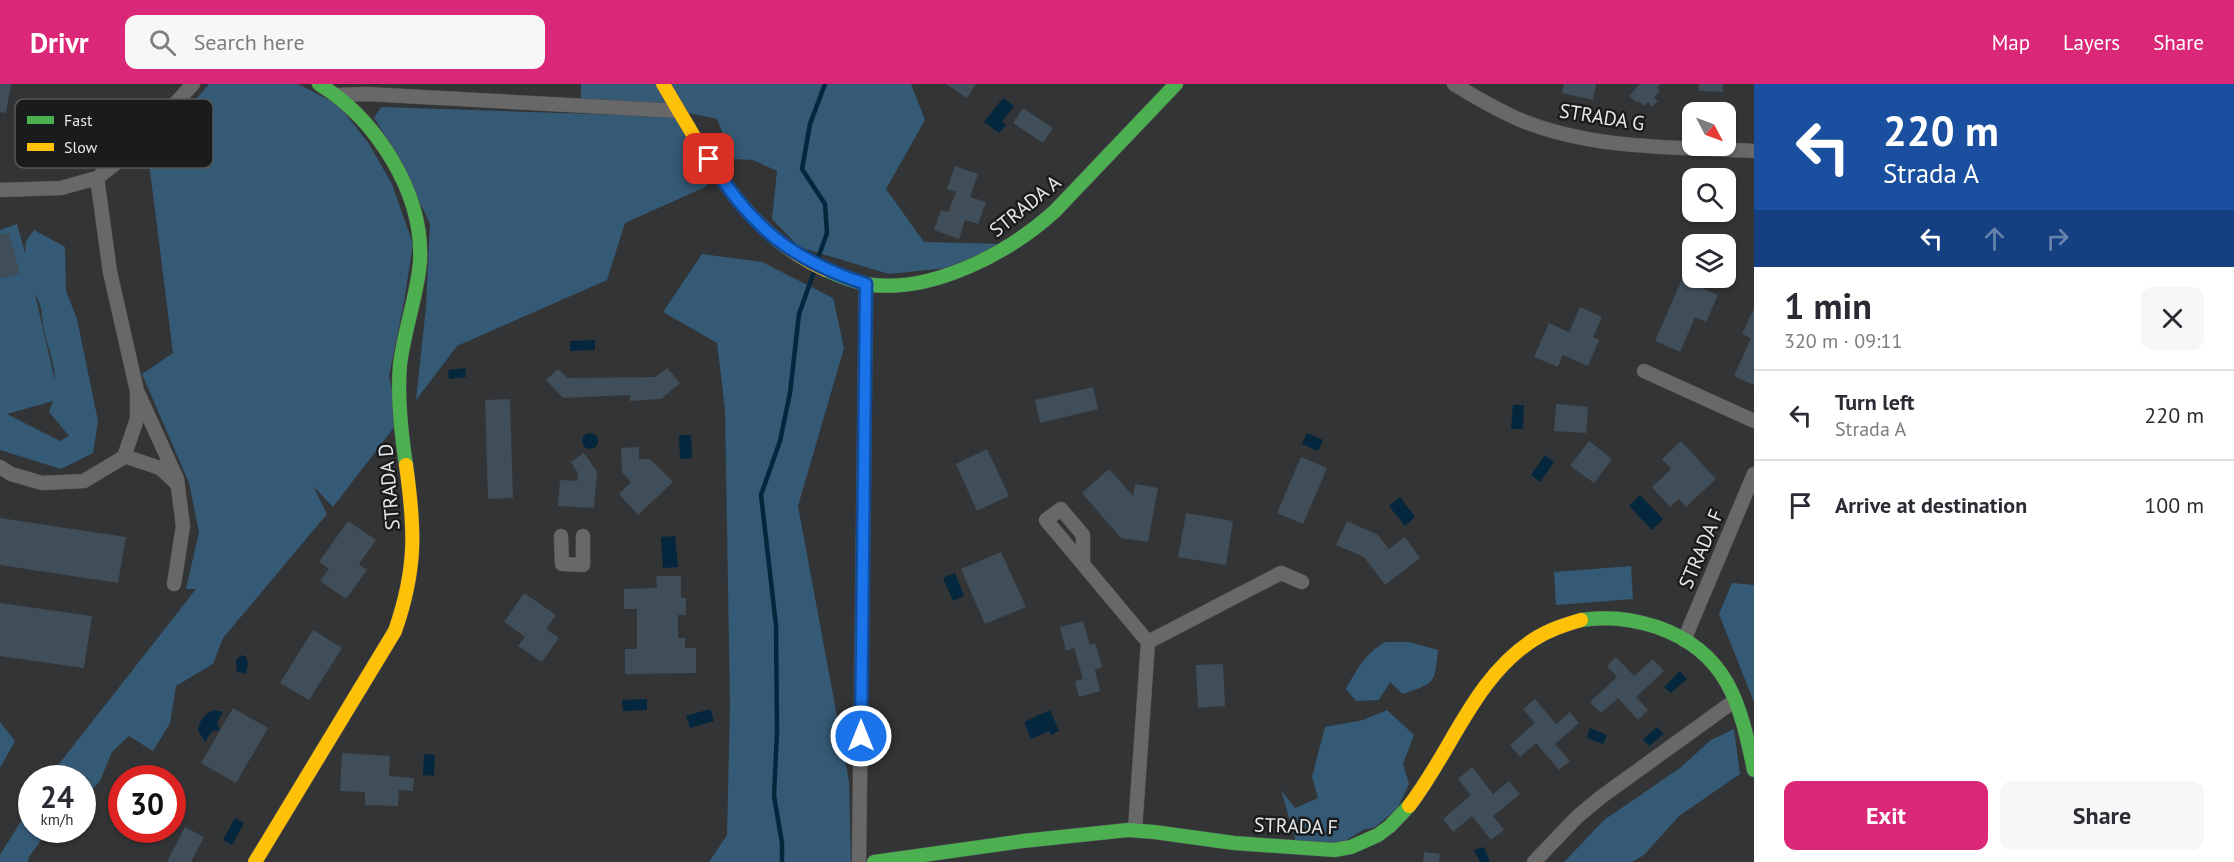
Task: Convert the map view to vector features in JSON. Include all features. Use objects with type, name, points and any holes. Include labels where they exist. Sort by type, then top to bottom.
[{"type":"street","points":[[179,99],[193,84]]},
{"type":"street","name":"STRADA D","points":[[255,862],[394,631],[408,598],[412,580],[413,524],[399,386],[420,266],[419,232],[410,202],[394,167],[364,121],[336,95],[319,84]]},
{"type":"street","name":"STRADA A","points":[[663,84],[741,206],[774,238],[816,265],[866,284],[898,283],[944,275],[986,260],[1012,245],[1040,224],[1068,198],[1176,84]]},
{"type":"street","name":"STRADA G","points":[[1454,84],[1479,100],[1520,119],[1558,132],[1637,144],[1754,151]]},
{"type":"street","points":[[336,95],[367,94],[679,111]]},
{"type":"street","points":[[0,190],[61,188],[97,178],[110,168]]},
{"type":"street","points":[[97,178],[110,272],[137,391],[163,462],[178,486],[183,526],[174,584]]},
{"type":"street","points":[[860,862],[866,284]]},
{"type":"street","points":[[1644,371],[1754,421]]},
{"type":"street","points":[[0,467],[11,474],[42,483],[84,481],[124,456],[137,419],[137,391]]},
{"type":"street","points":[[124,456],[163,462]]},
{"type":"street","name":"STRADA F","points":[[1684,640],[1754,474]]},
{"type":"street","points":[[561,536],[562,564],[583,565],[583,536]]},
{"type":"street","points":[[1083,564],[1148,642],[1135,830]]},
{"type":"street","points":[[1148,642],[1281,573],[1302,582]]},
{"type":"street","name":"STRADA F","points":[[874,862],[1046,838],[1135,830],[1209,841],[1314,850],[1346,848],[1367,841],[1391,826],[1416,799],[1465,720],[1500,670],[1520,648],[1545,632],[1571,622],[1596,618],[1620,618],[1655,627],[1701,650],[1716,664],[1729,686],[1739,712],[1754,770]]},
{"type":"street","points":[[1534,862],[1577,817],[1601,797],[1734,701]]},
{"type":"street","points":[[1282,862],[1285,848]]},
{"type":"shaded area","points":[[209,84],[298,84],[339,105],[369,144],[392,184],[413,244],[389,376],[399,421],[333,507],[313,486],[327,514],[223,638],[213,664],[176,686],[170,723],[153,751],[129,736],[112,752],[96,785],[96,765],[58,765],[196,589],[186,589],[199,532],[189,483],[142,374],[173,353],[150,168],[213,168],[213,99],[196,99]]},
{"type":"shaded area","points":[[581,84],[911,84],[925,120],[886,189],[924,242],[1002,244],[947,268],[889,274],[799,247],[772,219],[777,171],[753,160],[733,159],[717,119],[679,111],[581,106]]},
{"type":"shaded area","points":[[1003,98],[1014,106],[1002,122],[1006,125],[999,133],[984,122]]},
{"type":"shaded area","points":[[381,107],[683,117],[717,178],[703,188],[625,223],[607,280],[457,346],[416,400],[426,307],[430,224],[398,156],[374,118]]},
{"type":"shaded area","points":[[17,224],[25,253],[26,241],[34,230],[65,247],[66,291],[77,319],[98,421],[93,453],[61,469],[0,450],[0,230]],"holes":[[[35,294],[41,308],[55,381]],[[53,401],[49,412],[69,436],[60,441],[7,414]]]},
{"type":"shaded area","points":[[702,254],[762,262],[833,298],[844,348],[798,506],[849,781],[851,862],[709,862],[727,835],[730,704],[725,409],[717,343],[663,312]]},
{"type":"shaded area","points":[[595,340],[595,350],[570,351],[570,341]]},
{"type":"shaded area","points":[[465,368],[466,377],[449,379],[448,370]]},
{"type":"shaded area","points":[[1513,405],[1524,405],[1523,429],[1511,429]]},
{"type":"shaded area","points":[[587,433],[593,433],[598,441],[596,447],[587,449],[582,444],[582,438]]},
{"type":"shaded area","points":[[1307,433],[1323,440],[1318,451],[1302,444]]},
{"type":"shaded area","points":[[679,435],[691,435],[692,458],[680,459]]},
{"type":"shaded area","points":[[1545,455],[1554,462],[1540,482],[1531,475]]},
{"type":"shaded area","points":[[1640,495],[1663,519],[1652,530],[1629,506]]},
{"type":"shaded area","points":[[1400,497],[1415,517],[1405,526],[1389,506]]},
{"type":"shaded area","points":[[675,536],[678,567],[663,568],[661,537]]},
{"type":"shaded area","points":[[1631,566],[1633,599],[1556,605],[1554,572]]},
{"type":"shaded area","points":[[955,573],[964,596],[953,601],[943,578]]},
{"type":"shaded area","points":[[1732,583],[1754,585],[1754,702],[1719,614]]},
{"type":"shaded area","points":[[1385,642],[1409,642],[1438,650],[1434,676],[1428,684],[1403,694],[1390,682],[1379,700],[1356,701],[1346,689],[1367,657]]},
{"type":"shaded area","points":[[241,655],[246,657],[248,664],[246,674],[237,672],[236,660]]},
{"type":"shaded area","points":[[1680,671],[1687,679],[1671,693],[1664,687]]},
{"type":"shaded area","points":[[647,699],[647,710],[623,711],[622,700]]},
{"type":"shaded area","points":[[710,709],[714,721],[690,728],[686,716]]},
{"type":"shaded area","points":[[214,710],[223,712],[217,723],[220,730],[212,731],[205,742],[198,730],[199,726],[201,720]]},
{"type":"shaded area","points":[[1050,710],[1059,731],[1051,735],[1049,731],[1031,739],[1024,722]]},
{"type":"shaded area","points":[[1387,710],[1414,735],[1403,764],[1409,784],[1397,809],[1375,827],[1363,830],[1340,844],[1296,842],[1281,790],[1295,808],[1318,798],[1312,777],[1325,727],[1363,720]]},
{"type":"shaded area","points":[[0,722],[15,741],[0,768]]},
{"type":"shaded area","points":[[1657,727],[1664,734],[1649,746],[1643,739]]},
{"type":"shaded area","points":[[1590,728],[1607,735],[1603,744],[1587,738]]},
{"type":"shaded area","points":[[1734,729],[1740,774],[1679,816],[1644,855],[1632,862],[1564,862],[1604,820],[1680,768],[1711,740]]},
{"type":"shaded area","points":[[424,754],[435,755],[434,776],[423,775]]},
{"type":"shaded area","points":[[235,818],[244,823],[232,845],[223,840]]},
{"type":"shaded area","points":[[18,826],[18,843],[39,843],[28,862],[0,862],[0,855]]},
{"type":"shaded area","points":[[1484,847],[1489,862],[1480,862],[1474,850]]},
{"type":"building","points":[[0,84],[11,84],[6,113],[0,112]]},
{"type":"building","points":[[946,84],[976,84],[967,98]]},
{"type":"building","points":[[1564,84],[1596,84],[1593,100],[1562,93]]},
{"type":"building","points":[[1640,84],[1660,84],[1657,88],[1660,90],[1654,98],[1658,101],[1652,107],[1648,102],[1645,106],[1639,101],[1637,103],[1629,96]]},
{"type":"building","points":[[1699,84],[1723,84],[1723,92],[1699,91]]},
{"type":"building","points":[[1023,108],[1053,128],[1043,143],[1013,123]]},
{"type":"building","points":[[955,166],[978,174],[970,197],[986,202],[978,224],[965,220],[959,239],[934,230],[941,210],[948,212],[956,192],[947,189]]},
{"type":"building","points":[[9,233],[20,273],[0,279],[0,235]]},
{"type":"building","points":[[1682,279],[1682,288],[1702,288],[1718,295],[1706,322],[1695,317],[1680,352],[1655,341]]},
{"type":"building","points":[[1580,307],[1602,317],[1593,337],[1599,340],[1588,366],[1563,355],[1558,367],[1534,357],[1549,323],[1569,332]]},
{"type":"building","points":[[1754,308],[1754,385],[1734,376],[1751,338],[1742,334]]},
{"type":"building","points":[[667,368],[680,383],[661,399],[630,401],[630,395],[563,398],[546,380],[558,369],[567,378],[656,377]]},
{"type":"building","points":[[1093,387],[1098,409],[1040,423],[1035,400]]},
{"type":"building","points":[[510,399],[513,498],[488,499],[485,400]]},
{"type":"building","points":[[1556,404],[1588,407],[1586,433],[1554,431]]},
{"type":"building","points":[[1589,441],[1612,459],[1594,483],[1570,466]]},
{"type":"building","points":[[1681,441],[1716,479],[1686,507],[1679,499],[1670,507],[1652,487],[1671,469],[1662,459]]},
{"type":"building","points":[[639,447],[639,459],[650,459],[673,482],[638,515],[619,494],[631,482],[622,472],[621,448]]},
{"type":"building","points":[[987,449],[1009,496],[977,511],[956,464]]},
{"type":"building","points":[[584,453],[597,472],[594,508],[558,506],[560,480],[577,481],[578,473],[571,462]]},
{"type":"building","points":[[1301,457],[1327,468],[1303,524],[1277,513]]},
{"type":"building","points":[[1109,469],[1133,496],[1135,484],[1158,488],[1148,542],[1121,538],[1082,493]]},
{"type":"building","points":[[1186,513],[1233,521],[1226,565],[1178,557]]},
{"type":"building","points":[[0,518],[126,537],[118,583],[0,565]]},
{"type":"building","points":[[348,521],[376,540],[359,564],[367,570],[346,599],[320,581],[329,569],[319,562]]},
{"type":"building","points":[[1347,521],[1378,535],[1389,549],[1405,537],[1420,558],[1385,585],[1364,557],[1336,545]]},
{"type":"building","points":[[1001,552],[1026,607],[985,624],[961,569]]},
{"type":"building","points":[[656,576],[681,576],[681,598],[686,598],[686,615],[678,615],[678,638],[685,638],[685,648],[696,648],[696,673],[625,674],[625,649],[637,649],[637,609],[624,609],[624,589],[657,588]]},
{"type":"building","points":[[524,593],[556,615],[546,629],[559,638],[542,662],[518,646],[525,637],[504,622]]},
{"type":"building","points":[[0,603],[92,616],[84,668],[0,656]]},
{"type":"building","points":[[1083,621],[1090,645],[1095,643],[1102,667],[1095,670],[1100,691],[1079,697],[1075,681],[1083,679],[1074,648],[1066,651],[1060,627]]},
{"type":"building","points":[[313,630],[342,648],[309,700],[280,683]]},
{"type":"building","points":[[1616,657],[1634,676],[1653,659],[1664,671],[1636,697],[1648,710],[1638,720],[1618,698],[1601,713],[1590,702],[1617,677],[1607,666]]},
{"type":"building","points":[[1223,664],[1225,706],[1198,708],[1196,665]]},
{"type":"building","points":[[1535,699],[1556,724],[1570,712],[1579,723],[1555,744],[1570,761],[1559,770],[1536,743],[1520,757],[1510,745],[1535,723],[1523,709]]},
{"type":"building","points":[[233,708],[268,728],[236,783],[201,763]]},
{"type":"building","points":[[342,753],[390,756],[389,776],[414,778],[413,791],[399,790],[398,806],[365,805],[365,792],[340,791]]},
{"type":"building","points":[[1472,767],[1493,794],[1509,781],[1520,794],[1493,816],[1504,830],[1491,840],[1472,816],[1453,832],[1443,819],[1471,795],[1458,779]]},
{"type":"building","points":[[186,828],[204,837],[191,862],[167,862],[177,843],[186,843]]},
{"type":"building","points":[[1424,852],[1440,854],[1439,862],[1423,862]]},
{"type":"waterway","points":[[817,261],[827,233],[825,204],[802,169],[810,124],[825,84]]},
{"type":"waterway","points":[[782,862],[782,843],[774,796],[777,732],[776,625],[761,495],[780,441],[790,393],[799,314],[815,269]]},
{"type":"traffic: fast","points":[[319,84],[340,99],[377,138],[405,185],[414,210],[419,236],[420,262],[399,377],[400,415],[406,465]]},
{"type":"traffic: fast","points":[[826,270],[865,284],[890,286],[942,277],[992,255],[1015,242],[1055,211],[1176,84]]},
{"type":"traffic: fast","points":[[1581,620],[1610,618],[1648,624],[1681,638],[1700,650],[1727,683],[1736,702],[1754,770]]},
{"type":"traffic: fast","points":[[874,862],[1023,841],[1128,830],[1234,843],[1334,850],[1351,847],[1378,835],[1409,806]]},
{"type":"traffic: slow","points":[[663,84],[712,165],[750,214],[772,236],[798,255],[826,270]]},
{"type":"traffic: slow","points":[[255,862],[395,631],[411,568],[412,529],[406,465]]},
{"type":"traffic: slow","points":[[1409,806],[1479,695],[1495,674],[1512,656],[1533,640],[1581,620]]},
{"type":"route","points":[[709,159],[741,206],[774,238],[795,253],[833,273],[866,284],[861,736]]}]
